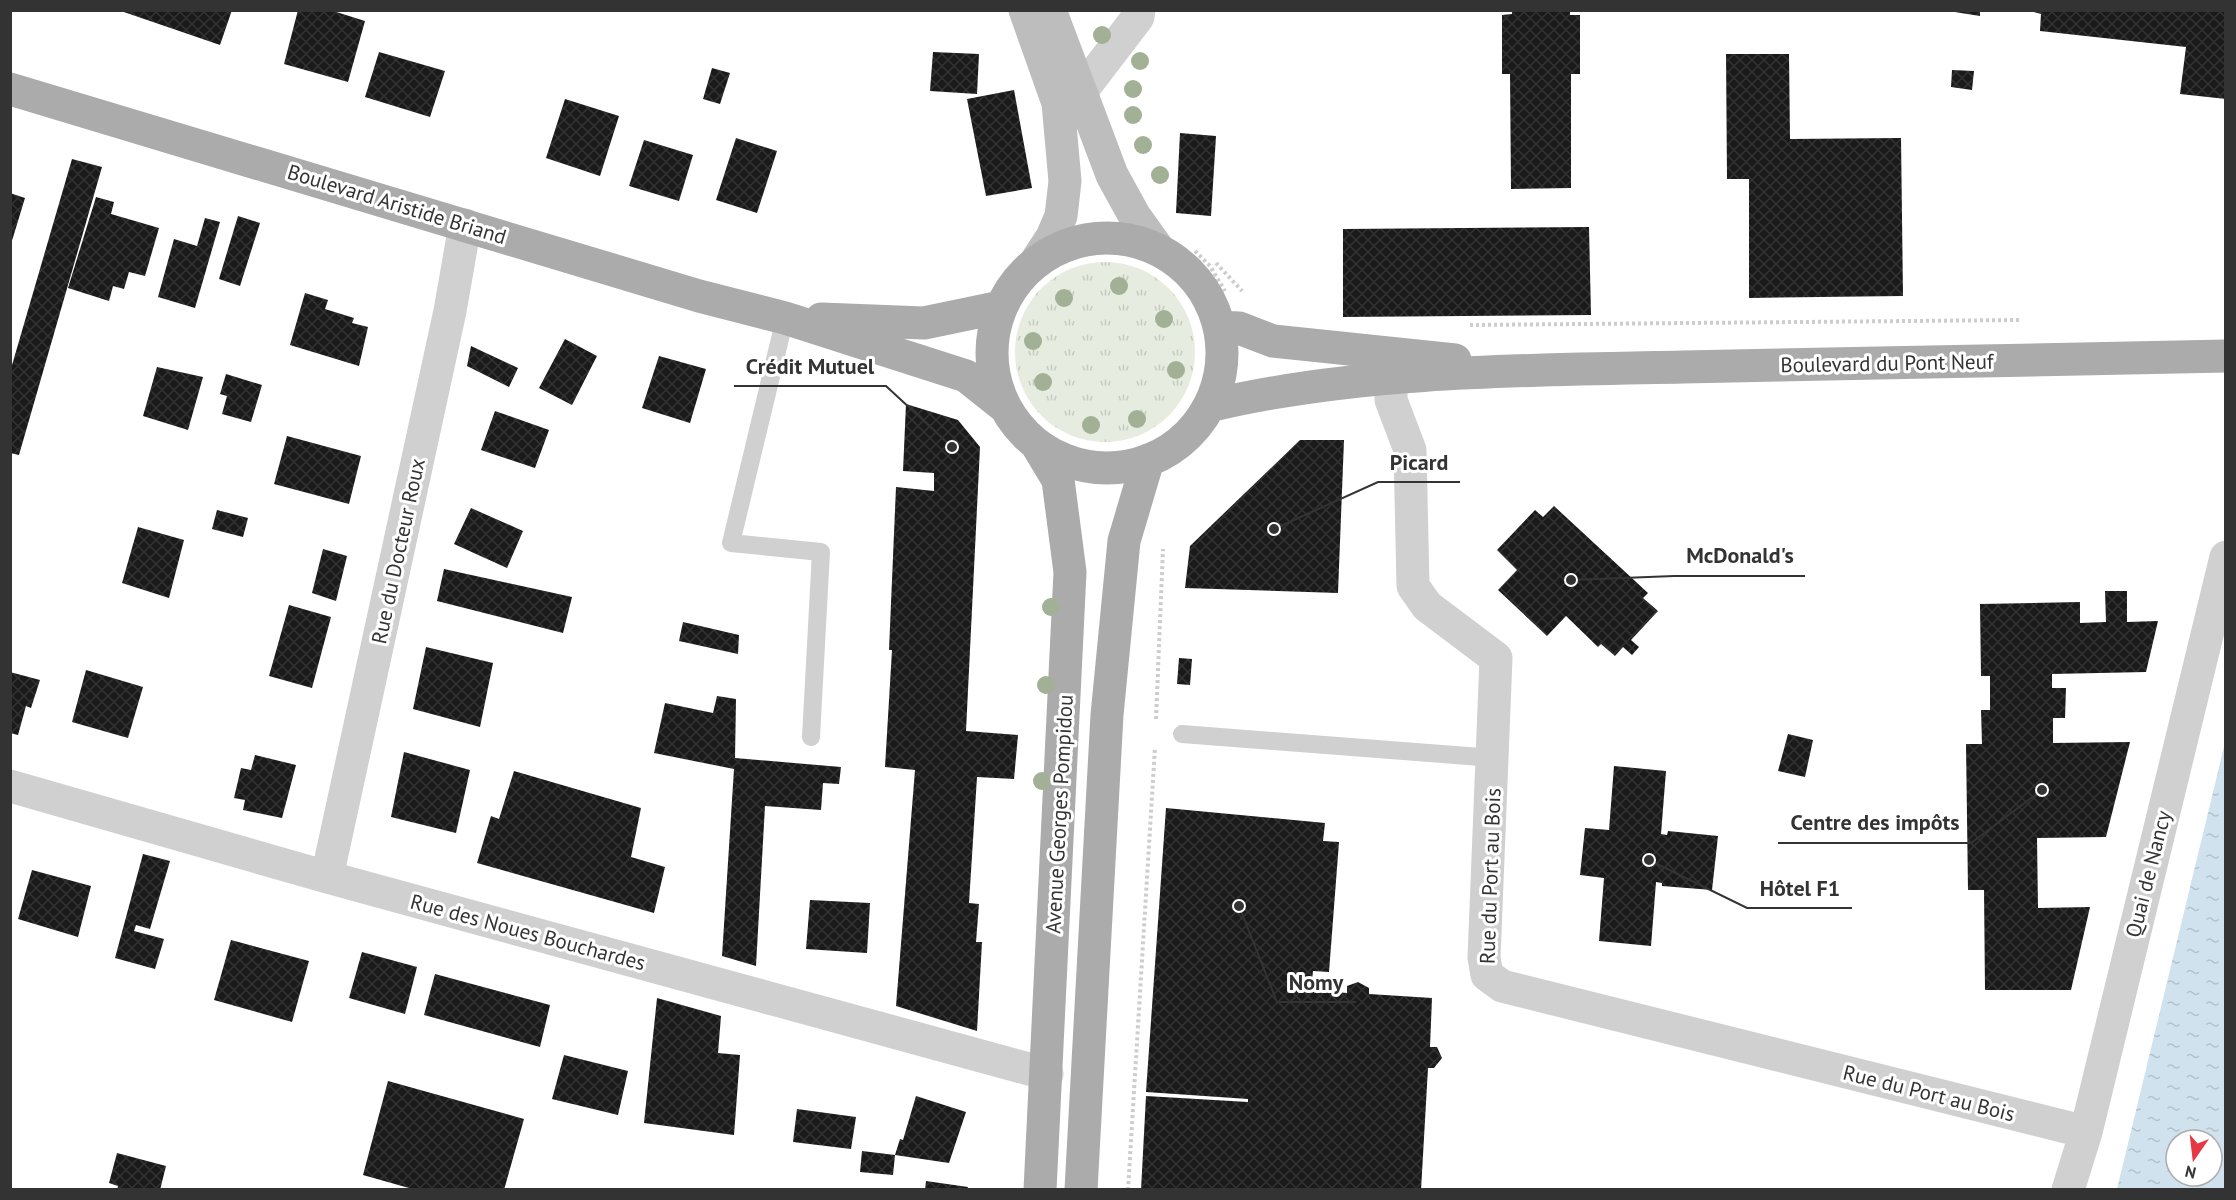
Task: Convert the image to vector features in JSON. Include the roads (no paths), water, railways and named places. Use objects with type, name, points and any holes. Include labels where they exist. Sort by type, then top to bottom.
[{"type":"main road","points":[[1025,10],[1058,103],[1065,181],[1061,216],[1052,237],[1035,263]]},
{"type":"main road","points":[[1050,10],[1112,175],[1134,215],[1159,250],[1188,272],[1202,288],[1227,327],[1273,341],[1549,369]]},
{"type":"main road","name":"Boulevard Aristide Briand","points":[[10,89],[699,296],[784,318]]},
{"type":"main road","points":[[1159,250],[1134,241],[1092,239],[1072,243],[1035,263],[1021,275],[1001,307],[991,347],[997,388],[1005,406],[1025,434],[1037,445],[1059,457],[1083,465],[1116,467],[1148,460],[1184,438],[1209,406],[1221,367],[1227,327]]},
{"type":"main road","points":[[784,318],[924,323],[1001,307]]},
{"type":"main road","points":[[784,318],[966,376],[1005,406]]},
{"type":"main road","name":"Boulevard du Pont Neuf","points":[[1549,369],[2226,356]]},
{"type":"main road","points":[[1209,406],[1270,392],[1391,379],[1549,369]]},
{"type":"main road","name":"Avenue Georges Pompidou","points":[[1037,445],[1058,480],[1070,572],[1040,1190]]},
{"type":"main road","name":"Avenue Georges Pompidou","points":[[1081,1190],[1108,703],[1124,541],[1148,460]]},
{"type":"street","points":[[1080,93],[1138,14]]},
{"type":"street","name":"Rue du Docteur Roux","points":[[327,877],[447,323],[465,225]]},
{"type":"street","name":"Rue du Port au Bois","points":[[1391,379],[1392,400],[1410,450],[1413,586],[1427,606],[1496,658],[1494,758],[1484,958],[1487,975],[1502,986],[2086,1132]]},
{"type":"street","name":"Quai de Nancy","points":[[2068,1190],[2086,1132],[2226,557]]},
{"type":"street","name":"Rue des Noues Bouchardes","points":[[10,786],[327,877],[1047,1074]]},
{"type":"lane","points":[[784,318],[731,543],[821,552],[811,736]]},
{"type":"lane","points":[[1182,734],[1494,758]]},
{"type":"water","points":[[2225,742],[2225,1189],[2117,1189]]},
{"type":"place","name":"Crédit Mutuel","points":[[952,447]]},
{"type":"place","name":"Picard","points":[[1274,529]]},
{"type":"place","name":"McDonald's","points":[[1571,580]]},
{"type":"place","name":"Centre des impôts","points":[[2042,790]]},
{"type":"place","name":"Hôtel F1","points":[[1649,860]]},
{"type":"place","name":"Nomy","points":[[1239,906]]}]
